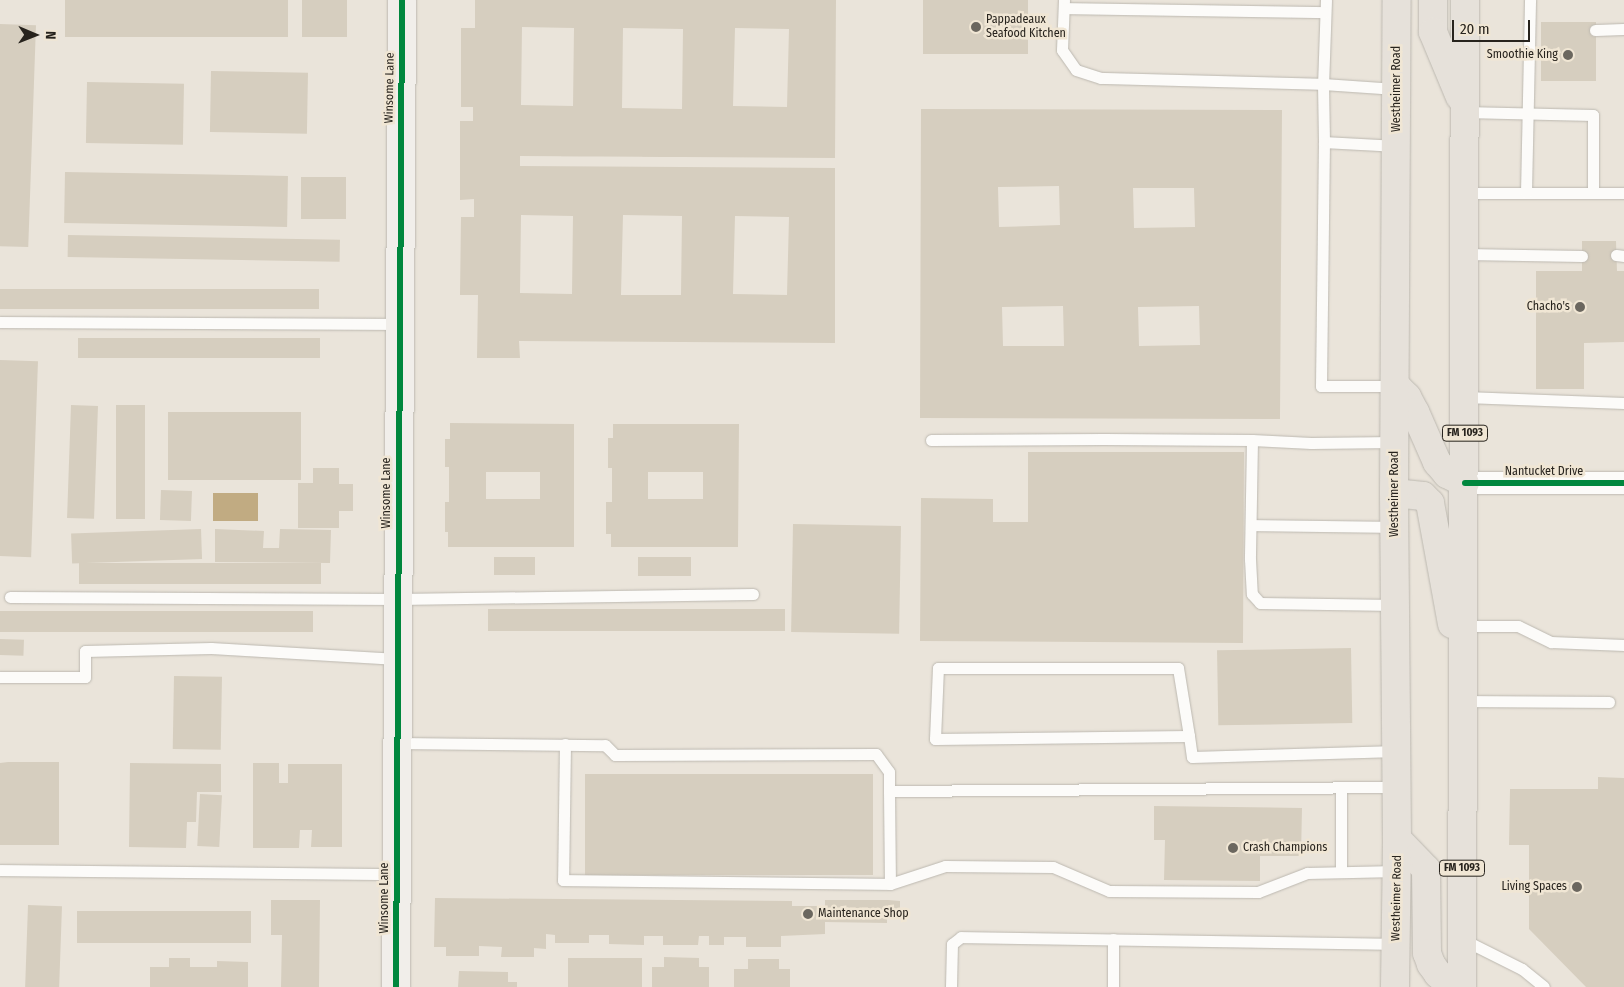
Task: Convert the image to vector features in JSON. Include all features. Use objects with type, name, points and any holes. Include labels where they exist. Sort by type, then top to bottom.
[{"type":"main road","name":"Westheimer Road","points":[[1395,987],[1397,751],[1394,493],[1397,0]]},
{"type":"main road","points":[[1433,0],[1433,32],[1464,110]]},
{"type":"main road","name":"FM 1093","points":[[1462,987],[1465,0]]},
{"type":"main road","points":[[1396,386],[1407,397],[1438,462],[1447,474],[1465,483]]},
{"type":"main road","points":[[1394,493],[1423,496],[1430,503],[1463,691]]},
{"type":"main road","points":[[1397,838],[1426,869],[1427,953],[1431,964],[1438,974],[1454,987]]},
{"type":"street","name":"Winsome Lane","points":[[396,987],[402,0]]},
{"type":"street","name":"Nantucket Drive","points":[[1465,483],[1624,483]]},
{"type":"lane","points":[[1326,0],[1323,84],[1324,142],[1320,386],[1396,386]]},
{"type":"lane","points":[[1526,193],[1527,114],[1535,29],[1530,0]]},
{"type":"lane","points":[[1325,12],[1064,4],[1062,50],[1076,70],[1102,78],[1323,84],[1397,89]]},
{"type":"lane","points":[[1596,30],[1624,29]]},
{"type":"lane","points":[[1464,110],[1593,116],[1593,193]]},
{"type":"lane","points":[[1324,142],[1397,146]]},
{"type":"lane","points":[[1464,193],[1624,193]]},
{"type":"lane","points":[[1465,254],[1582,256]]},
{"type":"lane","points":[[0,322],[400,324]]},
{"type":"lane","points":[[1465,396],[1624,403]]},
{"type":"lane","points":[[931,440],[1193,439],[1311,443],[1395,442]]},
{"type":"lane","points":[[1252,440],[1252,594],[1260,603],[1395,605]]},
{"type":"lane","points":[[1251,525],[1395,527]]},
{"type":"lane","points":[[10,597],[398,599],[753,594]]},
{"type":"lane","points":[[1464,626],[1518,626],[1551,642],[1624,645]]},
{"type":"lane","points":[[0,677],[85,677],[85,651],[211,648],[398,659]]},
{"type":"lane","points":[[1189,736],[935,739],[938,668],[1178,668],[1189,736],[1192,756],[1397,751]]},
{"type":"lane","points":[[1463,691],[1609,702]]},
{"type":"lane","points":[[397,743],[605,745],[615,755],[876,754],[889,772],[890,884]]},
{"type":"lane","points":[[565,744],[563,880],[890,884],[944,866],[1053,867],[1109,891],[1258,892],[1307,873],[1397,871]]},
{"type":"lane","points":[[1341,788],[1341,871]]},
{"type":"lane","points":[[890,791],[1397,788]]},
{"type":"lane","points":[[0,870],[396,874]]},
{"type":"lane","points":[[951,987],[952,944],[961,937],[1396,944]]},
{"type":"lane","points":[[1113,939],[1113,987]]},
{"type":"lane","points":[[1462,940],[1522,969],[1544,987]]},
{"type":"shaded area","points":[[213,493],[258,493],[258,521],[213,521]]},
{"type":"building","points":[[65,0],[288,0],[288,37],[65,37]]},
{"type":"building","points":[[302,0],[347,0],[347,37],[302,37]]},
{"type":"building","points":[[475,0],[836,0],[835,158],[520,156],[520,166],[835,168],[835,343],[519,341],[520,358],[477,358],[478,295],[460,295],[461,217],[474,217],[474,199],[460,200],[460,121],[473,121],[473,107],[461,107],[461,28],[475,28]],"holes":[[[522,27],[574,28],[573,106],[521,105]],[[623,28],[683,29],[682,109],[622,108]],[[735,28],[789,29],[787,107],[733,106]],[[521,215],[573,216],[572,294],[520,293]],[[623,215],[682,216],[681,295],[621,295]],[[735,216],[789,217],[787,295],[733,294]]]},
{"type":"building","name":"Pappadeaux Seafood Kitchen","points":[[923,0],[1028,0],[1028,54],[923,54]]},
{"type":"building","name":"Smoothie King","points":[[1541,22],[1596,22],[1596,81],[1541,81]]},
{"type":"building","points":[[0,24],[36,25],[28,247],[0,246]]},
{"type":"building","points":[[211,71],[308,73],[307,134],[210,132]]},
{"type":"building","points":[[87,82],[184,84],[183,145],[86,143]]},
{"type":"building","points":[[921,109],[1282,110],[1280,419],[920,418]],"holes":[[[1059,186],[1060,225],[999,227],[998,187]],[[1133,188],[1194,188],[1195,227],[1134,228]],[[1063,306],[1064,346],[1003,346],[1002,307]],[[1199,306],[1200,345],[1139,346],[1138,307]]]},
{"type":"building","points":[[65,172],[288,176],[287,227],[64,223]]},
{"type":"building","points":[[301,177],[346,177],[346,219],[301,219]]},
{"type":"building","points":[[68,235],[340,240],[340,262],[68,257]]},
{"type":"building","name":"Chacho's","points":[[1582,241],[1616,241],[1617,271],[1624,271],[1624,342],[1584,343],[1584,389],[1536,389],[1536,271],[1582,271]]},
{"type":"building","points":[[0,289],[319,289],[319,309],[0,309]]},
{"type":"building","points":[[78,338],[320,338],[320,358],[78,358]]},
{"type":"building","points":[[0,360],[38,361],[31,557],[0,556]]},
{"type":"building","points":[[71,405],[98,406],[94,519],[67,518]]},
{"type":"building","points":[[116,405],[145,405],[145,519],[116,519]]},
{"type":"building","points":[[168,412],[301,412],[301,480],[168,480]]},
{"type":"building","points":[[450,423],[574,424],[574,547],[448,547],[448,532],[445,532],[445,502],[449,502],[449,467],[445,467],[445,439],[450,439]],"holes":[[[486,472],[540,472],[540,499],[486,499]]]},
{"type":"building","points":[[613,424],[739,424],[738,547],[611,547],[611,534],[606,534],[606,502],[612,502],[612,468],[608,468],[608,438],[613,438]],"holes":[[[648,472],[703,472],[703,499],[648,499]]]},
{"type":"building","points":[[1028,452],[1244,452],[1243,643],[920,641],[921,498],[993,499],[993,522],[1028,522]]},
{"type":"building","points":[[313,468],[339,468],[339,484],[353,484],[353,511],[339,511],[339,528],[298,528],[298,483],[313,483]]},
{"type":"building","points":[[161,490],[192,491],[191,521],[160,520]]},
{"type":"building","points":[[793,524],[901,526],[899,634],[791,632]]},
{"type":"building","points":[[201,529],[202,559],[72,564],[71,534]]},
{"type":"building","points":[[215,529],[264,531],[263,548],[279,548],[280,529],[331,530],[330,563],[215,562]]},
{"type":"building","points":[[494,557],[535,557],[535,575],[494,575]]},
{"type":"building","points":[[638,557],[691,557],[691,576],[638,576]]},
{"type":"building","points":[[79,563],[321,563],[321,584],[79,584]]},
{"type":"building","points":[[488,609],[785,609],[785,631],[488,631]]},
{"type":"building","points":[[0,611],[313,611],[313,632],[0,632]]},
{"type":"building","points":[[0,639],[24,640],[23,656],[0,655]]},
{"type":"building","points":[[1351,648],[1352,723],[1218,725],[1217,650]]},
{"type":"building","points":[[174,676],[222,677],[221,750],[173,749]]},
{"type":"building","points":[[59,762],[59,845],[0,845],[0,763]]},
{"type":"building","points":[[130,763],[221,764],[221,792],[197,792],[196,822],[187,822],[186,848],[129,847]]},
{"type":"building","points":[[253,763],[279,763],[279,783],[288,783],[288,764],[342,764],[342,847],[311,847],[312,830],[300,830],[299,848],[253,848]]},
{"type":"building","points":[[585,774],[873,774],[873,875],[585,875]]},
{"type":"building","name":"Living Spaces","points":[[1598,777],[1624,778],[1624,987],[1586,987],[1529,929],[1529,845],[1509,845],[1510,789],[1598,789]]},
{"type":"building","points":[[200,794],[222,795],[219,847],[197,846]]},
{"type":"building","name":"Crash Champions","points":[[1154,806],[1302,808],[1301,856],[1260,856],[1260,881],[1164,880],[1165,840],[1154,840]]},
{"type":"building","points":[[435,898],[792,901],[792,906],[825,906],[825,900],[888,900],[900,901],[900,917],[887,917],[887,923],[825,922],[825,934],[781,936],[781,947],[746,947],[746,937],[724,937],[724,945],[709,945],[709,936],[699,936],[698,945],[663,945],[663,936],[644,936],[644,945],[609,944],[609,935],[589,935],[589,943],[555,943],[555,935],[546,934],[546,949],[534,948],[534,957],[501,957],[502,947],[479,946],[479,956],[446,956],[446,947],[434,947]]},
{"type":"building","points":[[271,900],[320,900],[319,987],[281,987],[282,935],[271,935]]},
{"type":"building","points":[[28,905],[62,906],[59,987],[25,987]]},
{"type":"building","points":[[77,911],[251,911],[251,943],[77,943]]},
{"type":"building","points":[[664,957],[699,958],[699,967],[709,967],[709,987],[652,987],[652,967],[664,967]]},
{"type":"building","points":[[169,958],[190,958],[190,967],[217,967],[217,961],[248,962],[248,987],[150,987],[150,967],[169,967]]},
{"type":"building","points":[[568,958],[642,958],[642,987],[568,987]]},
{"type":"building","points":[[748,959],[779,959],[779,969],[790,969],[790,987],[734,987],[734,969],[748,969]]},
{"type":"building","points":[[459,971],[508,972],[508,982],[517,982],[517,987],[458,987]]},
{"type":"cycle path","points":[[396,987],[402,0]]},
{"type":"cycle path","points":[[1465,483],[1624,483]]},
{"type":"place","name":"Pappadeaux Seafood Kitchen","points":[[976,27]]},
{"type":"place","name":"Smoothie King","points":[[1568,55]]},
{"type":"place","name":"Chacho's","points":[[1580,307]]},
{"type":"place","name":"Crash Champions","points":[[1233,848]]},
{"type":"place","name":"Living Spaces","points":[[1577,887]]},
{"type":"place","name":"Maintenance Shop","points":[[808,914]]}]
